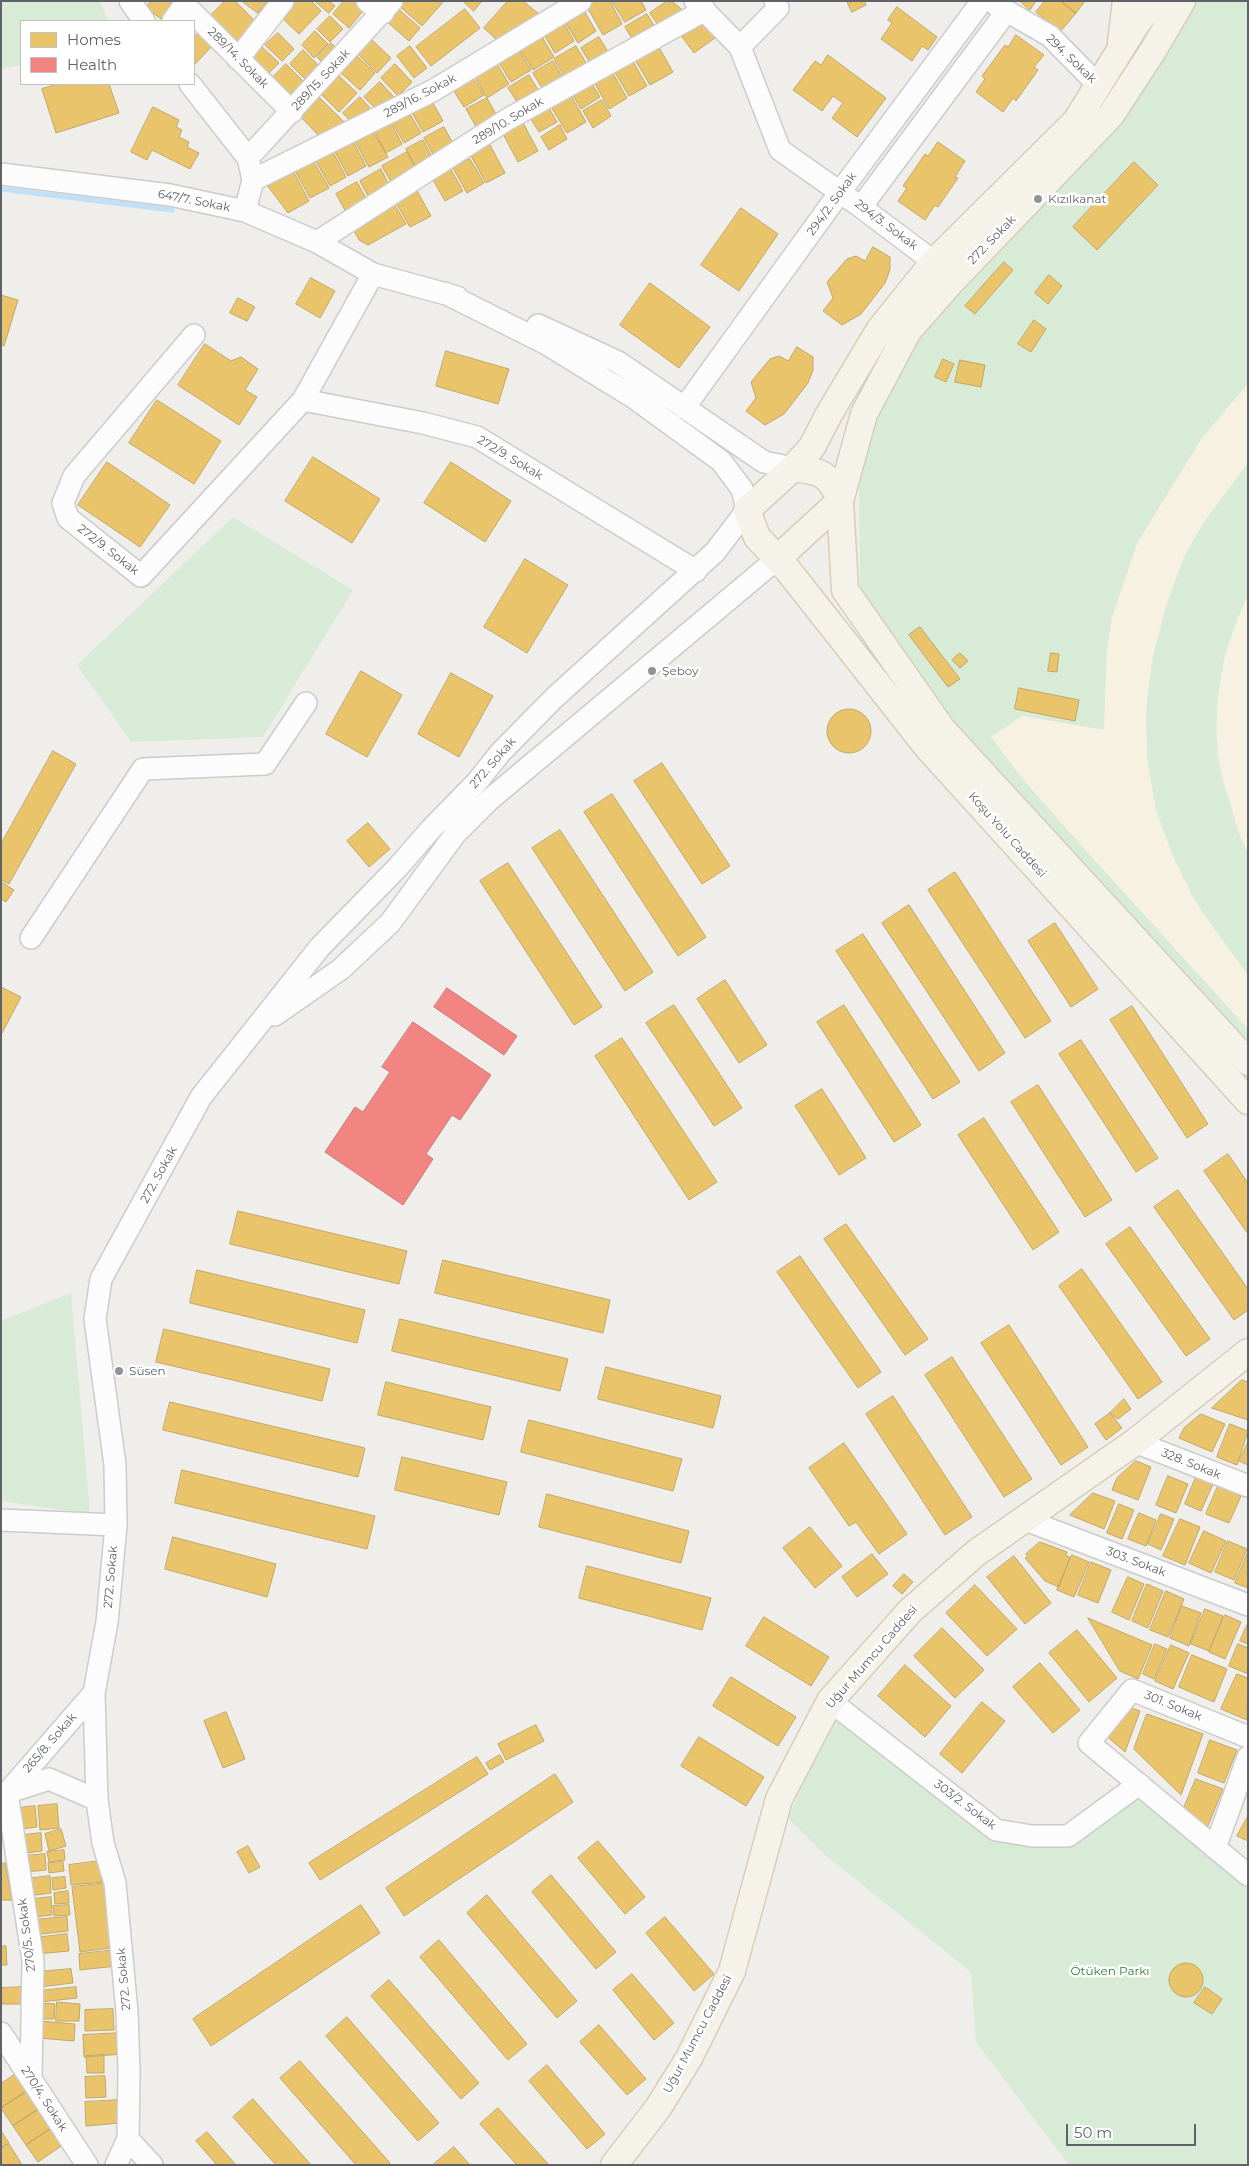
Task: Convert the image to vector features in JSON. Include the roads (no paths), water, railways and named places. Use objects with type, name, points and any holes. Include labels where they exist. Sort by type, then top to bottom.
[{"type":"main road","points":[[1120,50],[1126,1]]},
{"type":"main road","name":"272. Sokak","points":[[747,510],[793,468],[812,447],[829,414],[880,329],[934,262],[1076,122],[1137,23],[1172,3]]},
{"type":"main road","name":"272. Sokak","points":[[777,559],[820,522],[840,501],[864,414],[908,331],[952,280],[1110,115],[1154,49],[1172,3]]},
{"type":"main road","points":[[793,468],[816,471],[830,480],[840,501]]},
{"type":"main road","name":"Koşu Yolu Caddesi","points":[[840,501],[845,590],[942,729],[1248,1062]]},
{"type":"main road","points":[[747,510],[757,537],[777,559]]},
{"type":"main road","name":"Koşu Yolu Caddesi","points":[[777,559],[928,748],[1248,1101]]},
{"type":"main road","name":"Uğur Mumcu Caddesi","points":[[614,2165],[658,2108],[688,2058],[732,1970],[779,1799],[830,1701],[910,1611],[976,1554],[1023,1519],[1135,1442],[1244,1359]]},
{"type":"street","points":[[130,1],[143,20]]},
{"type":"street","points":[[238,59],[283,1]]},
{"type":"street","name":"289/16. Sokak","points":[[253,180],[434,90],[555,7],[581,1]]},
{"type":"street","name":"294/2. Sokak","points":[[684,408],[840,192],[982,1]]},
{"type":"street","name":"289/15. Sokak","points":[[248,158],[292,112],[381,5]]},
{"type":"street","points":[[700,6],[740,47],[776,5]]},
{"type":"street","name":"289/10. Sokak","points":[[317,242],[508,119],[700,6]]},
{"type":"street","points":[[861,206],[999,7]]},
{"type":"street","name":"294. Sokak","points":[[999,7],[1050,36],[1099,86]]},
{"type":"street","name":"289/14. Sokak","points":[[182,9],[194,20]]},
{"type":"street","name":"289/14. Sokak","points":[[195,21],[238,59],[292,112]]},
{"type":"street","name":"294/3. Sokak","points":[[740,47],[780,150],[861,206],[934,262]]},
{"type":"street","points":[[191,85],[248,158],[253,180],[245,211]]},
{"type":"street","name":"647/7. Sokak","points":[[1,174],[170,194],[245,211],[317,242],[373,274],[444,293]]},
{"type":"street","name":"272/9. Sokak","points":[[194,335],[74,476],[63,502],[68,518],[141,576],[303,400],[373,274]]},
{"type":"street","points":[[444,293],[522,317],[618,362],[764,462],[793,468]]},
{"type":"street","points":[[444,293],[545,343],[634,397],[721,461],[742,489],[747,510]]},
{"type":"street","name":"272/9. Sokak","points":[[303,400],[422,423],[477,437],[696,571]]},
{"type":"street","name":"272. Sokak","points":[[116,2165],[128,2139],[129,2070],[126,2002],[115,1882],[103,1844],[97,1800],[94,1694],[107,1622],[116,1525],[115,1465],[95,1319],[101,1279],[201,1097],[320,947],[477,782],[500,753],[554,698],[696,571],[715,552],[747,510]]},
{"type":"street","name":"272. Sokak","points":[[254,1030],[341,969],[390,923],[456,833],[488,801],[777,559]]},
{"type":"street","points":[[31,938],[144,769],[265,764],[306,703]]},
{"type":"street","points":[[477,782],[488,801]]},
{"type":"street","name":"328. Sokak","points":[[1135,1442],[1248,1486]]},
{"type":"street","name":"303. Sokak","points":[[1023,1519],[1248,1605]]},
{"type":"street","points":[[1,1520],[116,1525]]},
{"type":"street","name":"301. Sokak","points":[[1139,1784],[1090,1743],[1132,1690],[1248,1737]]},
{"type":"street","name":"265/8. Sokak","points":[[4,1794],[94,1694]]},
{"type":"street","name":"303/2. Sokak","points":[[830,1701],[996,1830],[1032,1836],[1068,1836],[1139,1784]]},
{"type":"street","points":[[1215,1848],[1248,1757]]},
{"type":"street","name":"265/8. Sokak","points":[[4,1794],[49,1779],[97,1800]]},
{"type":"street","points":[[1139,1784],[1248,1875]]},
{"type":"street","name":"270/5. Sokak","points":[[4,1794],[33,1960],[31,2078]]},
{"type":"street","name":"270/4. Sokak","points":[[1,2034],[86,2165]]},
{"type":"street","points":[[128,2139],[152,2165]]},
{"type":"waterway","points":[[1,189],[172,210]]},
{"type":"place","name":"Kızılkanat","points":[[1038,199]]},
{"type":"place","name":"Şeboy","points":[[652,671]]},
{"type":"place","name":"Süsen","points":[[119,1371]]},
{"type":"park label","name":"Ötüken Parkı","points":[[1110,1971]]}]
